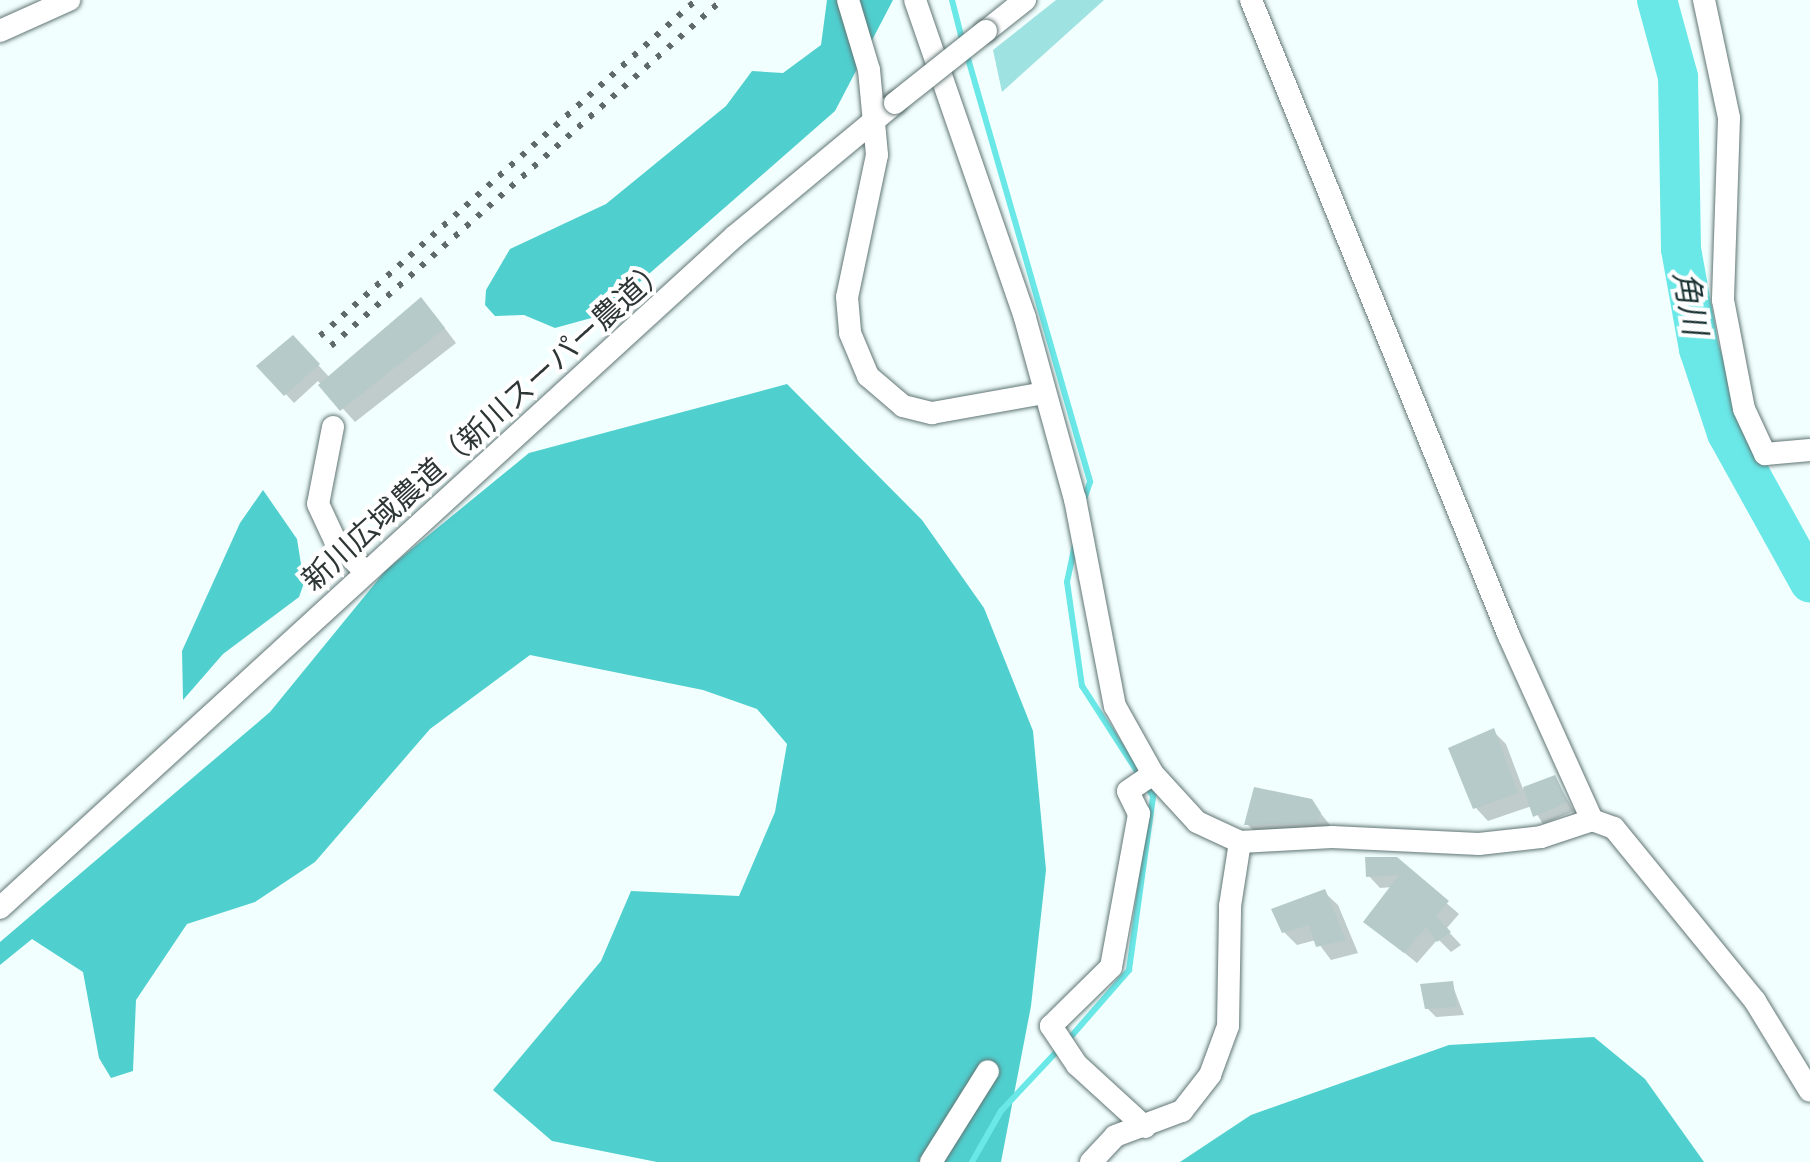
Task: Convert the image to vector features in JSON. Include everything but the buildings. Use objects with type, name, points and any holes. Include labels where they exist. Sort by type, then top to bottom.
[{"type":"street","points":[[0,31],[69,0]]},
{"type":"street","points":[[848,0],[869,70],[878,156],[847,297],[850,333],[868,376],[902,406],[932,413],[1044,393]]},
{"type":"street","points":[[915,0],[1025,318],[1075,499],[1115,706],[1152,775],[1197,822],[1240,842],[1332,836],[1479,844],[1540,837],[1592,820],[1614,828],[1755,1001],[1810,1091]]},
{"type":"street","name":"新川広域農道（新川スーパー農道）","points":[[0,908],[365,572],[873,118],[1025,0]]},
{"type":"street","points":[[1251,0],[1509,636],[1592,820]]},
{"type":"street","points":[[1704,0],[1729,118],[1724,300],[1744,409],[1764,454],[1810,450]]},
{"type":"street","points":[[333,426],[318,504],[334,540],[365,572]]},
{"type":"street","points":[[1146,1127],[1072,1057],[1050,1026],[1111,967],[1139,814],[1130,790],[1152,775]]},
{"type":"street","points":[[1091,1162],[1115,1136],[1182,1111],[1210,1074],[1228,1026],[1230,906],[1240,842]]},
{"type":"street","points":[[932,1162],[988,1071]]},
{"type":"shaded area","points":[[827,0],[893,0],[835,111],[602,315],[555,328],[524,315],[495,316],[485,305],[486,290],[510,249],[606,204],[726,106],[752,71],[783,73],[821,45]]},
{"type":"shaded area","points":[[1056,0],[1104,0],[1002,92],[993,50]]},
{"type":"shaded area","points":[[787,384],[922,520],[984,608],[1033,731],[1046,870],[1031,1006],[1001,1162],[657,1162],[552,1141],[493,1090],[601,961],[631,891],[739,896],[775,812],[787,744],[757,709],[703,690],[530,655],[430,729],[315,862],[255,902],[187,924],[136,1000],[133,1071],[111,1078],[99,1058],[83,972],[32,939],[0,965],[0,942],[270,712],[386,570],[529,453]]},
{"type":"shaded area","points":[[263,490],[297,539],[304,583],[299,597],[223,654],[183,700],[182,651],[240,523]]},
{"type":"shaded area","points":[[1594,1037],[1645,1079],[1704,1162],[1180,1162],[1251,1115],[1449,1045]]},
{"type":"waterway","points":[[952,0],[963,43]]},
{"type":"waterway","name":"角川","points":[[1657,0],[1678,77],[1681,249],[1699,349],[1727,433],[1810,583]]},
{"type":"waterway","points":[[967,55],[1090,482],[1084,499]]},
{"type":"waterway","points":[[1068,1040],[1129,970],[1153,796],[1082,686],[1067,582],[1075,545]]},
{"type":"waterway","points":[[972,1162],[1001,1111],[1059,1049]]},
{"type":"railway","points":[[320,336],[696,0]]},
{"type":"railway","points":[[331,346],[722,0]]}]
